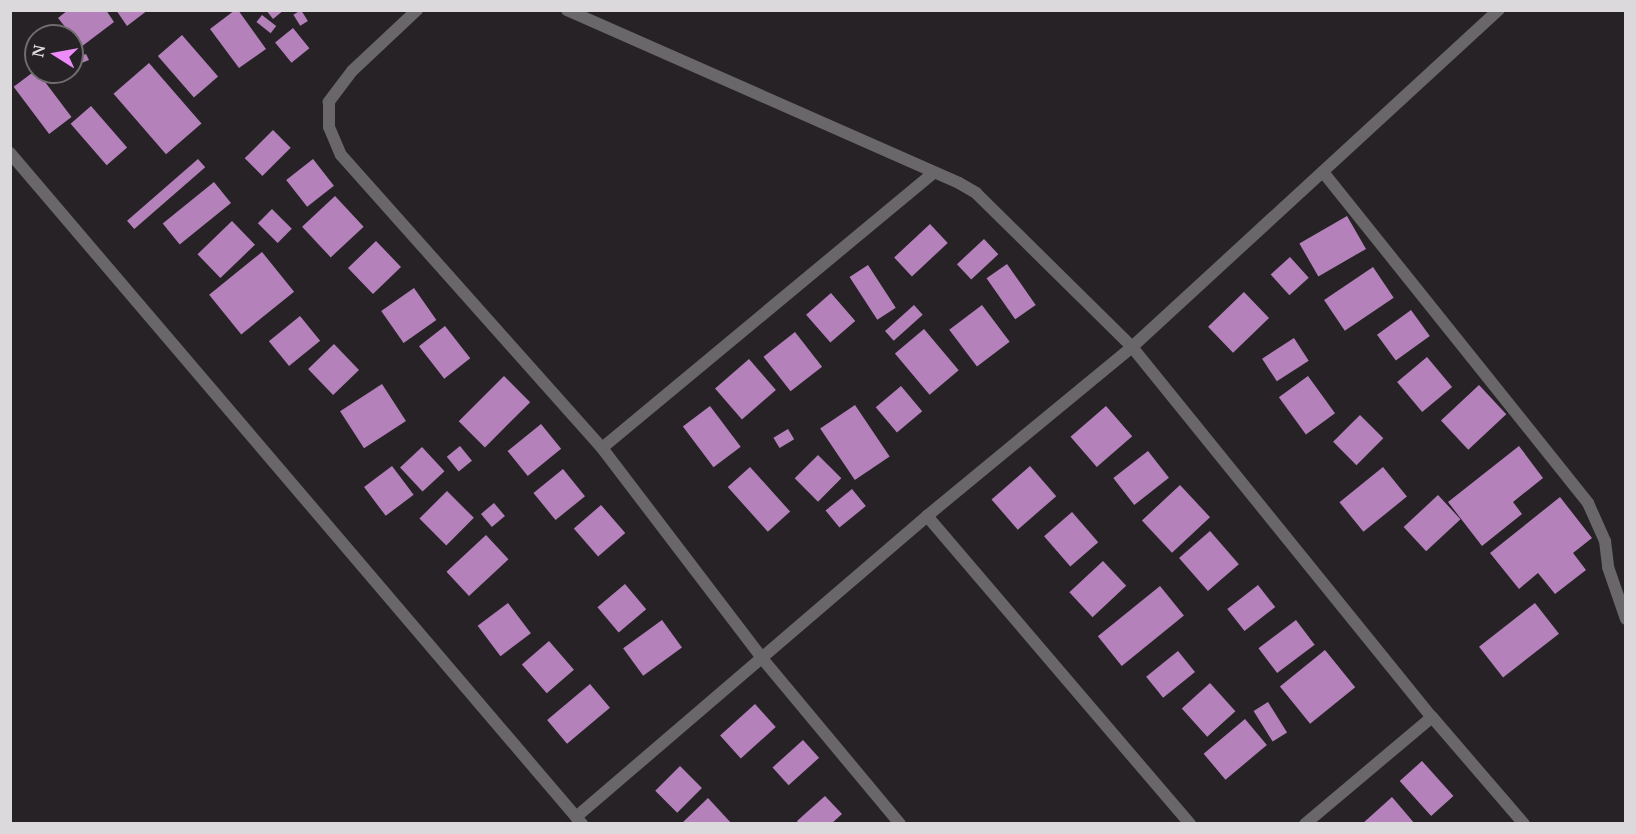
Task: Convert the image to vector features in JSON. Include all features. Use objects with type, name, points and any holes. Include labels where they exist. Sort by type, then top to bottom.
[{"type":"street","points":[[417,10],[352,71],[328,102],[329,127],[341,154],[602,448],[761,657],[900,824]]},
{"type":"street","points":[[567,10],[976,193],[1132,347],[1432,717],[1524,824]]},
{"type":"street","points":[[10,153],[579,820],[761,657],[1132,347],[1499,10]]},
{"type":"street","points":[[1323,172],[1588,503],[1605,541],[1608,567],[1626,619]]},
{"type":"street","points":[[602,448],[933,173]]},
{"type":"street","points":[[927,516],[1190,824]]},
{"type":"street","points":[[1305,824],[1432,717]]},
{"type":"building","points":[[68,10],[106,10],[114,22],[84,45],[84,24],[63,24],[58,18]]},
{"type":"building","points":[[116,10],[148,10],[127,26]]},
{"type":"building","points":[[238,10],[266,49],[239,68],[210,29]]},
{"type":"building","points":[[266,10],[284,10],[273,19]]},
{"type":"building","points":[[301,10],[308,21],[300,26],[293,15]]},
{"type":"building","points":[[262,15],[276,26],[271,33],[256,22]]},
{"type":"building","points":[[293,28],[309,48],[291,63],[275,42]]},
{"type":"building","points":[[182,35],[218,77],[194,98],[158,56]]},
{"type":"building","points":[[86,54],[89,60],[84,62]]},
{"type":"building","points":[[149,63],[201,123],[166,154],[114,94]]},
{"type":"building","points":[[24,79],[24,84],[47,84],[72,117],[49,134],[14,87]]},
{"type":"building","points":[[91,106],[127,148],[107,165],[71,124]]},
{"type":"building","points":[[273,130],[291,148],[262,176],[245,158]]},
{"type":"building","points":[[198,159],[205,167],[134,229],[127,221]]},
{"type":"building","points":[[313,159],[334,186],[307,207],[286,180]]},
{"type":"building","points":[[214,182],[231,203],[180,245],[163,224]]},
{"type":"building","points":[[335,196],[364,227],[331,257],[302,227]]},
{"type":"building","points":[[272,209],[292,229],[278,243],[258,223]]},
{"type":"building","points":[[1347,216],[1366,249],[1318,276],[1299,244]]},
{"type":"building","points":[[232,221],[255,245],[220,278],[197,254]]},
{"type":"building","points":[[930,224],[948,243],[912,276],[894,257]]},
{"type":"building","points":[[984,239],[998,254],[971,280],[957,264]]},
{"type":"building","points":[[376,241],[401,267],[373,294],[348,268]]},
{"type":"building","points":[[262,252],[294,292],[241,334],[209,295]]},
{"type":"building","points":[[1290,257],[1309,278],[1289,295],[1271,274]]},
{"type":"building","points":[[1007,264],[1036,305],[1015,319],[987,278]]},
{"type":"building","points":[[868,265],[896,308],[877,320],[850,277]]},
{"type":"building","points":[[1373,267],[1394,298],[1345,331],[1324,300]]},
{"type":"building","points":[[414,288],[436,320],[404,343],[381,311]]},
{"type":"building","points":[[1244,292],[1269,318],[1233,353],[1208,327]]},
{"type":"building","points":[[831,293],[855,321],[830,343],[806,315]]},
{"type":"building","points":[[914,305],[923,315],[894,341],[885,331]]},
{"type":"building","points":[[982,305],[1010,342],[977,366],[949,330]]},
{"type":"building","points":[[1411,310],[1430,336],[1396,361],[1377,335]]},
{"type":"building","points":[[300,316],[320,341],[289,366],[269,341]]},
{"type":"building","points":[[445,326],[470,358],[444,379],[419,346]]},
{"type":"building","points":[[924,329],[959,370],[930,395],[895,353]]},
{"type":"building","points":[[795,332],[822,367],[791,391],[763,357]]},
{"type":"building","points":[[1294,338],[1309,361],[1277,381],[1262,359]]},
{"type":"building","points":[[334,344],[359,370],[333,395],[308,369]]},
{"type":"building","points":[[1427,357],[1452,387],[1422,412],[1397,382]]},
{"type":"building","points":[[749,359],[776,390],[742,419],[715,389]]},
{"type":"building","points":[[504,376],[530,402],[485,447],[459,421]]},
{"type":"building","points":[[1308,376],[1335,413],[1306,434],[1279,397]]},
{"type":"building","points":[[382,384],[406,421],[364,448],[340,411]]},
{"type":"building","points":[[1479,385],[1506,414],[1468,450],[1441,420]]},
{"type":"building","points":[[901,386],[922,411],[897,432],[876,407]]},
{"type":"building","points":[[855,405],[890,456],[855,480],[820,428]]},
{"type":"building","points":[[710,406],[741,447],[714,467],[683,426]]},
{"type":"building","points":[[1106,406],[1132,436],[1097,467],[1071,437]]},
{"type":"building","points":[[1360,415],[1383,438],[1356,465],[1333,442]]},
{"type":"building","points":[[541,424],[561,449],[528,476],[508,451]]},
{"type":"building","points":[[788,429],[794,439],[780,448],[773,438]]},
{"type":"building","points":[[460,446],[472,461],[459,471],[447,457]]},
{"type":"building","points":[[1519,446],[1543,478],[1513,502],[1522,514],[1482,546],[1448,502]]},
{"type":"building","points":[[422,447],[445,471],[423,492],[400,467]]},
{"type":"building","points":[[1148,451],[1169,478],[1134,505],[1113,478]]},
{"type":"building","points":[[818,455],[841,478],[818,502],[795,478]]},
{"type":"building","points":[[392,466],[414,495],[386,516],[364,487]]},
{"type":"building","points":[[1030,466],[1056,496],[1018,530],[992,499]]},
{"type":"building","points":[[750,467],[790,512],[768,532],[728,487]]},
{"type":"building","points":[[1383,467],[1407,497],[1363,532],[1339,502]]},
{"type":"building","points":[[563,469],[585,496],[555,520],[533,493]]},
{"type":"building","points":[[1180,485],[1210,517],[1172,553],[1142,520]]},
{"type":"building","points":[[852,489],[866,506],[839,527],[826,510]]},
{"type":"building","points":[[447,491],[474,518],[446,545],[419,519]]},
{"type":"building","points":[[1438,495],[1461,519],[1426,551],[1404,527]]},
{"type":"building","points":[[1560,497],[1592,538],[1573,553],[1586,570],[1555,594],[1538,573],[1519,589],[1490,553]]},
{"type":"building","points":[[494,503],[505,516],[492,527],[481,514]]},
{"type":"building","points":[[601,505],[625,533],[598,557],[574,529]]},
{"type":"building","points":[[1072,512],[1098,542],[1070,566],[1044,536]]},
{"type":"building","points":[[1210,531],[1239,564],[1208,591],[1179,558]]},
{"type":"building","points":[[486,535],[509,559],[469,596],[447,572]]},
{"type":"building","points":[[1103,561],[1126,586],[1093,617],[1069,592]]},
{"type":"building","points":[[625,584],[646,609],[619,632],[597,607]]},
{"type":"building","points":[[1258,585],[1275,607],[1245,631],[1227,609]]},
{"type":"building","points":[[1160,586],[1184,616],[1122,666],[1098,636]]},
{"type":"building","points":[[508,603],[531,633],[501,656],[478,626]]},
{"type":"building","points":[[1535,603],[1559,634],[1503,677],[1479,647]]},
{"type":"building","points":[[662,620],[682,648],[643,676],[623,648]]},
{"type":"building","points":[[1296,620],[1315,645],[1277,673],[1258,648]]},
{"type":"building","points":[[549,641],[574,670],[547,693],[522,665]]},
{"type":"building","points":[[1325,650],[1355,687],[1310,724],[1280,687]]},
{"type":"building","points":[[1178,651],[1195,672],[1163,698],[1146,677]]},
{"type":"building","points":[[1210,683],[1235,711],[1207,737],[1182,708]]},
{"type":"building","points":[[590,684],[610,708],[567,744],[547,720]]},
{"type":"building","points":[[1268,702],[1287,733],[1273,742],[1254,711]]},
{"type":"building","points":[[755,704],[776,727],[741,758],[720,735]]},
{"type":"building","points":[[1245,719],[1267,745],[1225,780],[1204,754]]},
{"type":"building","points":[[803,740],[819,758],[789,785],[773,767]]},
{"type":"building","points":[[1422,761],[1453,796],[1431,816],[1400,781]]},
{"type":"building","points":[[680,766],[702,788],[677,813],[655,791]]},
{"type":"building","points":[[825,796],[842,814],[831,824],[799,824],[797,821]]},
{"type":"building","points":[[1392,797],[1415,824],[1362,824]]},
{"type":"building","points":[[708,798],[732,824],[681,824]]}]
